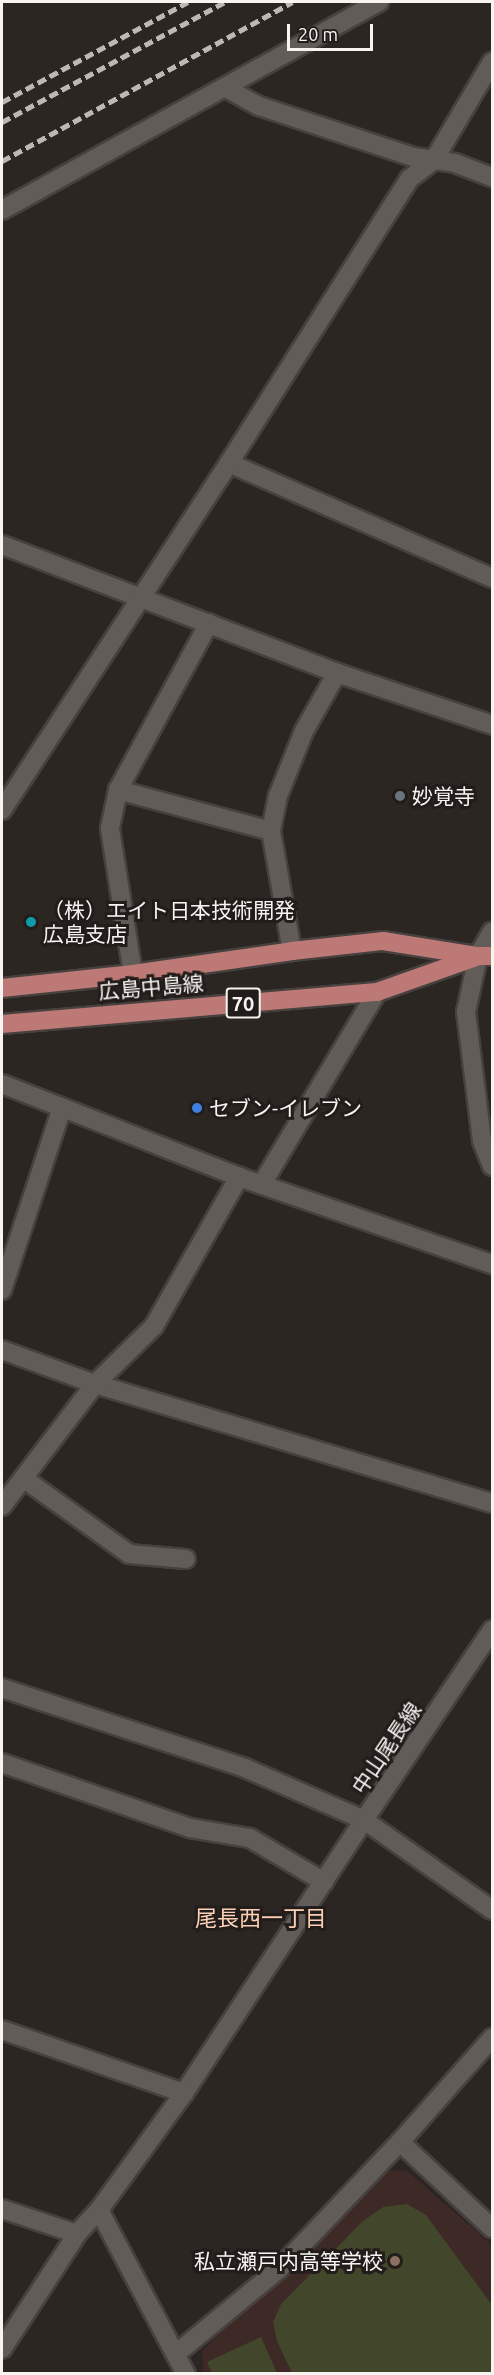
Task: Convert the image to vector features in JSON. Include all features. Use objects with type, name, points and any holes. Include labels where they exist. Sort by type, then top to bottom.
[{"type":"main road","name":"広島中島線","points":[[2,988],[134,974],[292,951],[383,941],[485,956]]},
{"type":"main road","name":"広島中島線","points":[[2,1024],[377,992],[485,956]]},
{"type":"street","points":[[2,210],[379,2]]},
{"type":"street","points":[[2,810],[229,463],[409,179],[434,160],[492,62]]},
{"type":"street","points":[[226,88],[259,106],[413,157],[455,163],[492,177]]},
{"type":"street","points":[[229,463],[492,578]]},
{"type":"street","points":[[2,545],[337,673],[492,724]]},
{"type":"street","points":[[134,974],[110,828],[118,790],[209,623]]},
{"type":"street","points":[[292,951],[271,831],[278,796],[304,731],[337,673]]},
{"type":"street","points":[[118,790],[271,831]]},
{"type":"street","points":[[492,932],[466,1012],[482,1141],[492,1166]]},
{"type":"street","points":[[262,1184],[377,992]]},
{"type":"street","points":[[2,1084],[239,1177],[492,1264]]},
{"type":"street","points":[[2,1290],[62,1108]]},
{"type":"street","points":[[2,1506],[95,1384],[154,1326],[239,1177]]},
{"type":"street","points":[[2,1350],[95,1384],[492,1503]]},
{"type":"street","points":[[23,1478],[129,1554],[186,1558]]},
{"type":"street","name":"中山尾長線","points":[[492,1630],[364,1821],[492,1910]]},
{"type":"street","points":[[2,1688],[245,1768],[364,1821],[184,2093],[99,2210],[77,2234],[2,2349]]},
{"type":"street","points":[[2,1763],[190,1828],[250,1838],[324,1882]]},
{"type":"street","points":[[2,2030],[184,2093]]},
{"type":"street","points":[[177,2353],[279,2269],[400,2142],[492,2038]]},
{"type":"street","points":[[400,2142],[492,2228]]},
{"type":"street","points":[[2,2209],[77,2234]]},
{"type":"street","points":[[99,2210],[186,2373]]},
{"type":"shaded area","name":"私立瀬戸内高等学校","points":[[406,2170],[492,2245],[492,2373],[203,2374],[202,2351],[387,2171]]},
{"type":"green space","name":"私立瀬戸内高等学校","points":[[407,2204],[426,2215],[492,2305],[492,2373],[292,2373],[277,2341],[273,2322],[281,2304],[363,2221],[383,2207]]},
{"type":"green space","points":[[261,2337],[277,2373],[212,2373],[207,2362]]},
{"type":"railway","points":[[2,102],[188,2]]},
{"type":"railway","points":[[2,122],[225,2]]},
{"type":"railway","points":[[2,161],[292,2]]},
{"type":"place","name":"妙覚寺","points":[[400,796]]},
{"type":"place","name":"（株）エイト日本技術開発 広島支店","points":[[31,922]]},
{"type":"place","name":"セブン-イレブン","points":[[197,1108]]},
{"type":"place","name":"私立瀬戸内高等学校","points":[[395,2261]]},
{"type":"district","name":"尾長西一丁目","points":[[261,1918]]}]
